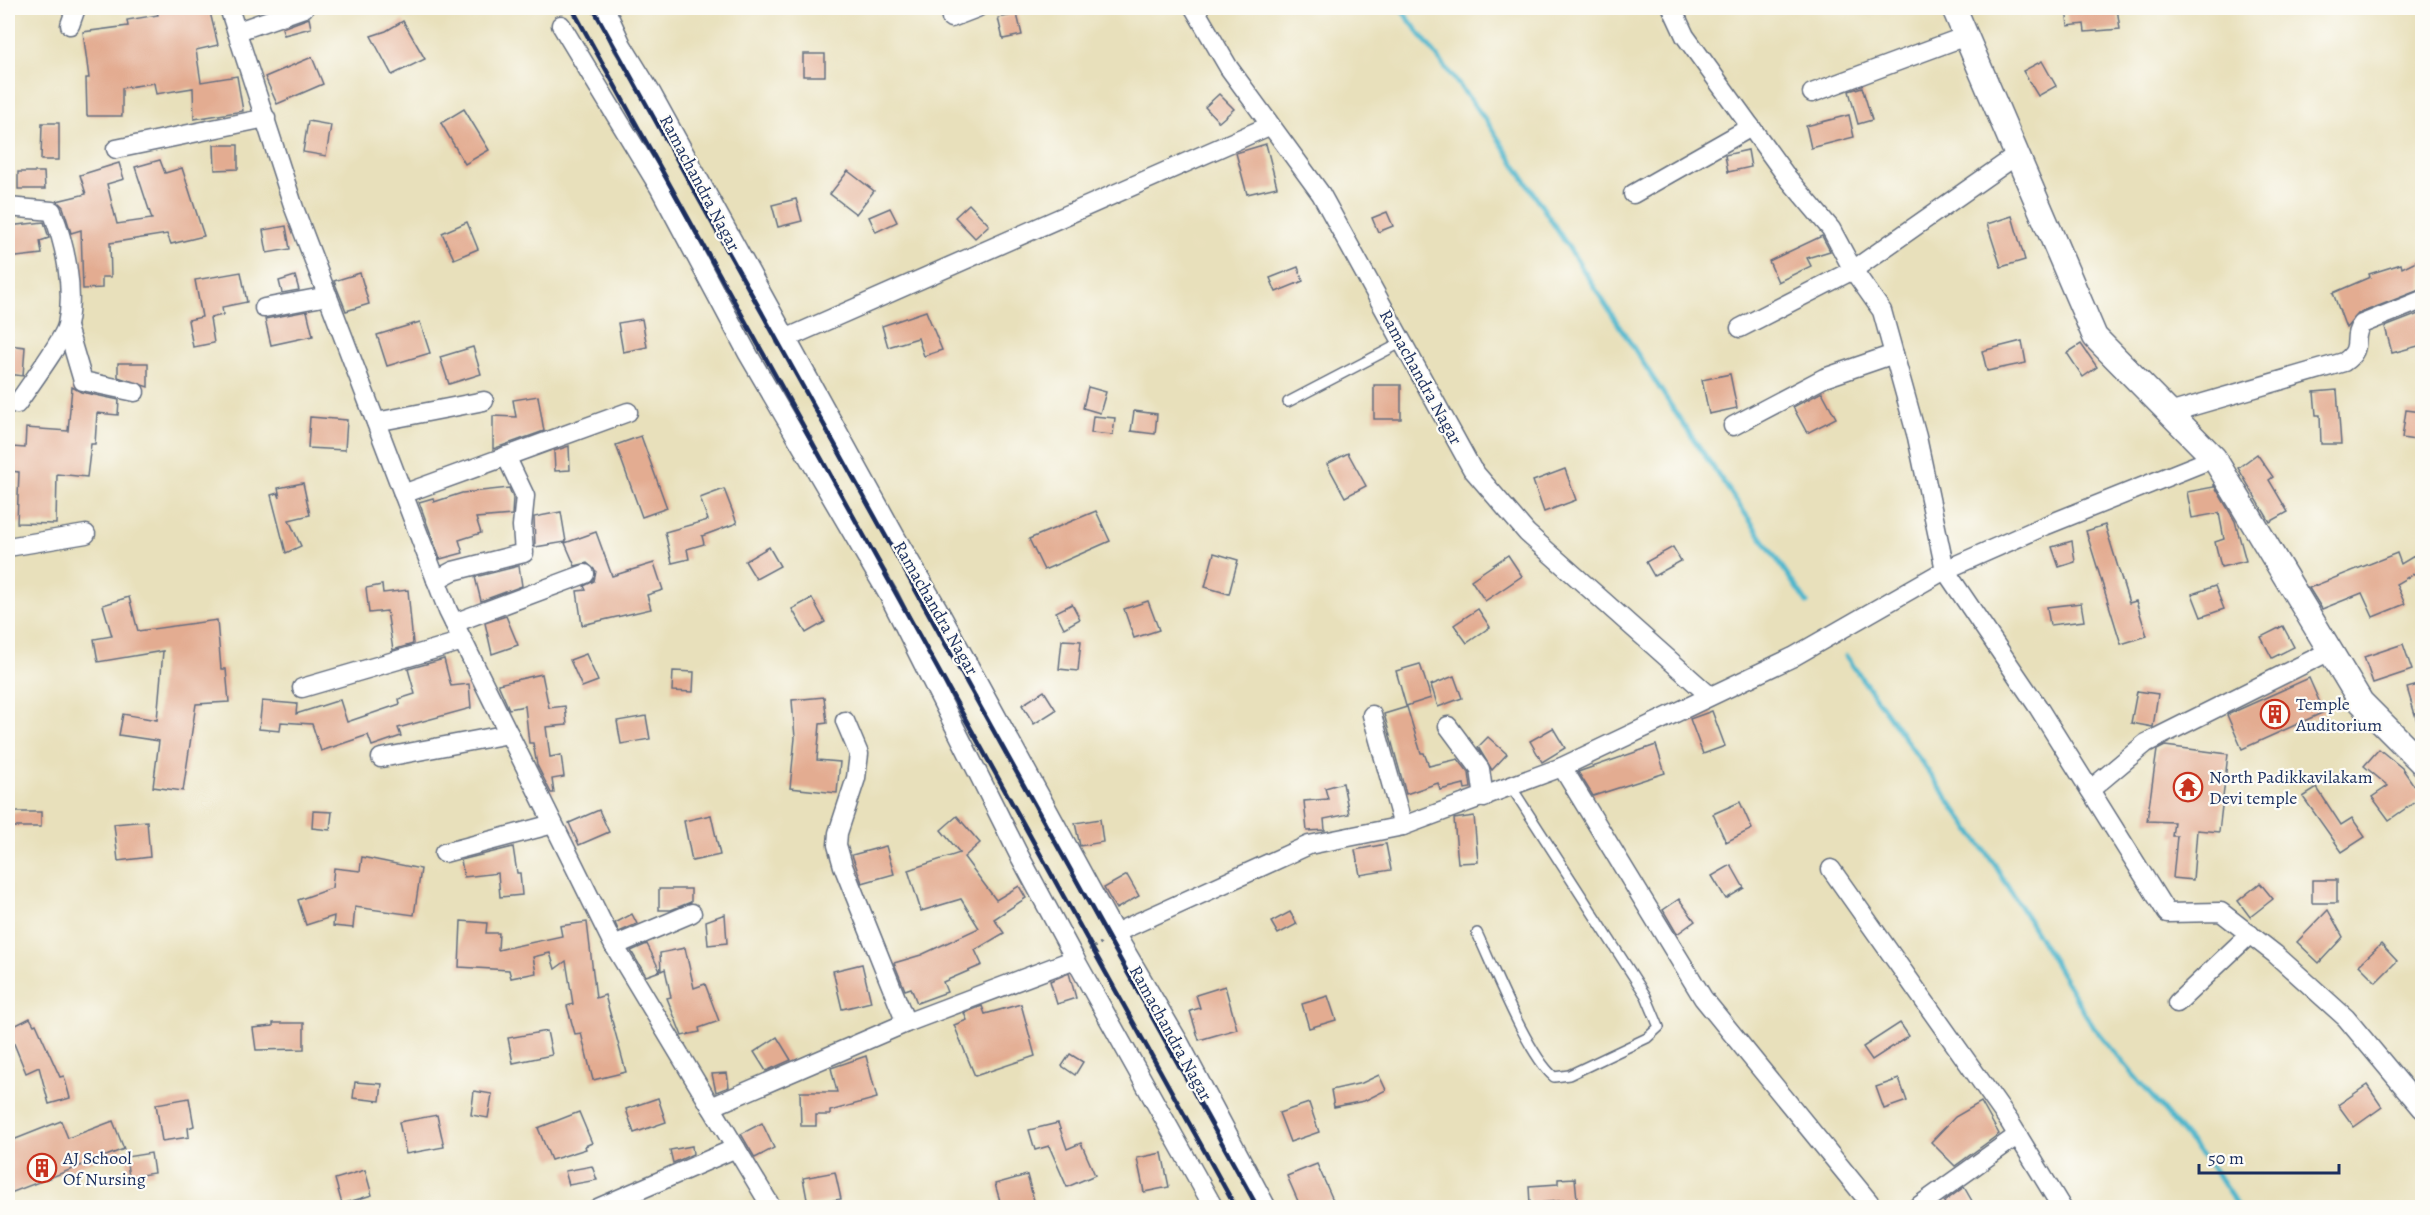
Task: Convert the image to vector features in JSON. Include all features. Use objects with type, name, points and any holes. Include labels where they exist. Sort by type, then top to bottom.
[{"type":"street","points":[[70,25],[76,8]]},
{"type":"street","points":[[230,8],[294,208],[454,622],[614,946],[772,1208]]},
{"type":"street","points":[[238,31],[304,8]]},
{"type":"street","name":"Ramachandra Nagar","points":[[605,8],[622,45],[674,133],[785,339],[937,607],[1115,933],[1179,1042],[1268,1208]]},
{"type":"street","points":[[951,18],[977,8]]},
{"type":"street","name":"Ramachandra Nagar","points":[[1194,8],[1228,68],[1321,194],[1472,469],[1527,533],[1710,696]]},
{"type":"street","points":[[1672,8],[1685,36],[1787,177],[1831,229],[1853,270],[1882,311],[1917,437],[1945,570],[2038,707],[2167,913],[2221,912],[2250,934],[2346,1018],[2422,1109]]},
{"type":"street","points":[[1953,8],[2095,337],[2214,458],[2361,702],[2422,762]]},
{"type":"street","points":[[561,25],[659,187],[748,354],[889,596],[1018,853],[1214,1208]]},
{"type":"street","points":[[1812,93],[1966,36]]},
{"type":"street","points":[[116,149],[266,118]]},
{"type":"street","points":[[785,339],[1269,126]]},
{"type":"street","points":[[1633,194],[1751,127]]},
{"type":"street","points":[[1740,328],[1853,270],[2017,155]]},
{"type":"street","points":[[8,207],[52,211],[62,235],[69,285],[67,327],[83,381],[135,392]]},
{"type":"street","points":[[264,308],[328,296]]},
{"type":"street","points":[[2169,413],[2344,362],[2353,356],[2358,348],[2358,329],[2362,324],[2422,300]]},
{"type":"street","points":[[17,404],[67,327]]},
{"type":"street","points":[[1733,426],[1824,378],[1894,354]]},
{"type":"street","points":[[376,422],[484,400]]},
{"type":"street","points":[[403,494],[628,412]]},
{"type":"street","points":[[436,580],[453,571],[524,553],[522,526],[525,496],[506,456]]},
{"type":"street","points":[[1115,933],[1309,845],[1403,826],[1512,788],[1562,767],[1793,657],[1945,570],[2043,527],[2214,458]]},
{"type":"street","points":[[8,547],[86,534]]},
{"type":"street","points":[[454,622],[585,574]]},
{"type":"street","points":[[302,688],[463,641]]},
{"type":"street","points":[[2090,790],[2146,743],[2330,651]]},
{"type":"street","points":[[1372,716],[1403,826]]},
{"type":"street","points":[[845,721],[859,754],[856,778],[838,833],[837,844],[843,866],[906,1023]]},
{"type":"street","points":[[1448,726],[1480,770],[1484,798]]},
{"type":"street","points":[[381,759],[509,734]]},
{"type":"street","points":[[1562,767],[1703,998],[1874,1208]]},
{"type":"street","points":[[444,854],[553,824]]},
{"type":"street","points":[[1832,869],[2018,1135],[2062,1208]]},
{"type":"street","points":[[614,946],[692,913]]},
{"type":"street","points":[[2177,1003],[2250,934]]},
{"type":"street","points":[[711,1107],[906,1023],[1075,959]]},
{"type":"street","points":[[1916,1208],[2018,1135]]},
{"type":"street","points":[[598,1208],[736,1149]]},
{"type":"lane","points":[[1288,402],[1401,343]]},
{"type":"lane","points":[[1477,933],[1527,1037],[1546,1070],[1554,1077],[1569,1075],[1647,1038],[1659,1027],[1646,996],[1512,788]]},
{"type":"path","points":[[1075,959],[1115,933]]},
{"type":"building","points":[[156,8],[209,8],[218,45],[196,50],[201,82],[237,76],[243,111],[194,119],[193,88],[156,94],[154,83],[122,88],[122,116],[87,116],[86,78],[89,78],[83,32],[128,26],[127,20],[158,15]]},
{"type":"building","points":[[2066,8],[2117,8],[2120,29],[2085,32],[2084,24],[2068,26]]},
{"type":"building","points":[[1017,14],[1022,35],[1003,39],[998,18]]},
{"type":"building","points":[[309,18],[311,28],[284,35],[282,28]]},
{"type":"building","points":[[403,21],[425,59],[392,75],[371,36],[386,31]]},
{"type":"building","points":[[803,54],[825,54],[825,76],[803,76]]},
{"type":"building","points":[[312,57],[323,84],[277,104],[265,77]]},
{"type":"building","points":[[2042,61],[2056,86],[2038,96],[2023,71]]},
{"type":"building","points":[[1862,87],[1872,120],[1858,124],[1849,91]]},
{"type":"building","points":[[1219,94],[1234,109],[1219,122],[1205,107]]},
{"type":"building","points":[[464,109],[489,150],[465,164],[441,123]]},
{"type":"building","points":[[1849,115],[1854,137],[1811,148],[1806,126]]},
{"type":"building","points":[[308,121],[331,125],[326,156],[303,152]]},
{"type":"building","points":[[42,123],[59,123],[59,160],[41,160]]},
{"type":"building","points":[[1266,144],[1277,187],[1247,194],[1236,153]]},
{"type":"building","points":[[214,145],[238,145],[238,169],[215,170]]},
{"type":"building","points":[[1748,150],[1751,167],[1728,172],[1725,155]]},
{"type":"building","points":[[160,160],[165,173],[182,168],[204,236],[171,244],[167,234],[110,243],[111,277],[102,277],[102,288],[83,289],[81,230],[71,233],[63,207],[57,201],[86,194],[80,175],[119,163],[124,179],[107,184],[117,224],[152,219],[135,167]]},
{"type":"building","points":[[848,171],[874,191],[856,214],[830,194]]},
{"type":"building","points":[[18,172],[44,172],[45,189],[18,189]]},
{"type":"building","points":[[796,199],[802,221],[778,227],[772,205]]},
{"type":"building","points":[[969,204],[989,225],[975,238],[955,217]]},
{"type":"building","points":[[890,208],[897,222],[876,232],[869,217]]},
{"type":"building","points":[[1387,212],[1393,226],[1378,232],[1372,218]]},
{"type":"building","points":[[2012,216],[2025,260],[2001,267],[1987,224]]},
{"type":"building","points":[[44,222],[49,238],[40,241],[42,254],[8,258],[8,226]]},
{"type":"building","points":[[467,222],[478,249],[454,259],[442,233]]},
{"type":"building","points":[[286,226],[290,249],[267,253],[263,230]]},
{"type":"building","points":[[1822,236],[1830,251],[1807,258],[1811,266],[1778,282],[1769,261]]},
{"type":"building","points":[[2422,258],[2422,289],[2358,314],[2346,328],[2333,293],[2370,277],[2369,274],[2401,264],[2402,268]]},
{"type":"building","points":[[1298,267],[1303,281],[1276,292],[1270,278]]},
{"type":"building","points":[[241,272],[247,302],[222,307],[223,315],[210,318],[214,343],[193,347],[188,320],[202,317],[195,280]]},
{"type":"building","points":[[360,273],[369,304],[346,311],[334,281]]},
{"type":"building","points":[[295,276],[299,290],[282,293],[279,281]]},
{"type":"building","points":[[307,311],[313,336],[271,345],[265,319]]},
{"type":"building","points":[[926,311],[942,350],[924,356],[918,338],[888,347],[882,326]]},
{"type":"building","points":[[2421,313],[2422,345],[2392,353],[2385,327]]},
{"type":"building","points":[[642,319],[647,347],[623,352],[618,323]]},
{"type":"building","points":[[420,322],[430,353],[387,366],[377,335]]},
{"type":"building","points":[[2022,341],[2026,363],[1987,371],[1982,351]]},
{"type":"building","points":[[2081,344],[2097,367],[2083,377],[2067,353]]},
{"type":"building","points":[[8,345],[25,347],[23,376],[8,374]]},
{"type":"building","points":[[473,347],[481,374],[449,384],[440,357]]},
{"type":"building","points":[[118,363],[148,363],[148,387],[118,377]]},
{"type":"building","points":[[1730,374],[1737,408],[1709,414],[1702,380]]},
{"type":"building","points":[[1374,385],[1401,385],[1401,419],[1374,419]]},
{"type":"building","points":[[72,387],[81,392],[119,400],[118,415],[97,413],[95,444],[91,444],[87,477],[57,474],[56,524],[17,523],[19,472],[10,471],[12,447],[25,448],[26,428],[68,431]]},
{"type":"building","points":[[1088,387],[1106,392],[1100,413],[1083,408]]},
{"type":"building","points":[[2337,390],[2341,444],[2321,444],[2320,415],[2316,415],[2314,392]]},
{"type":"building","points":[[1822,392],[1836,418],[1807,433],[1793,407]]},
{"type":"building","points":[[538,396],[544,431],[493,449],[493,416],[516,417],[513,400]]},
{"type":"building","points":[[2406,410],[2422,412],[2422,441],[2402,438]]},
{"type":"building","points":[[1134,411],[1157,414],[1155,434],[1131,431]]},
{"type":"building","points":[[1093,416],[1115,418],[1113,435],[1091,433]]},
{"type":"building","points":[[310,417],[347,420],[345,450],[308,448]]},
{"type":"building","points":[[641,436],[667,508],[642,517],[616,445]]},
{"type":"building","points":[[569,446],[570,470],[555,471],[554,451]]},
{"type":"building","points":[[1348,453],[1366,486],[1345,497],[1327,464]]},
{"type":"building","points":[[2257,454],[2273,477],[2269,480],[2288,512],[2270,522],[2238,468]]},
{"type":"building","points":[[1565,469],[1576,500],[1544,512],[1533,481]]},
{"type":"building","points":[[303,483],[310,515],[289,520],[301,546],[286,553],[271,495],[278,493],[280,498],[278,488]]},
{"type":"building","points":[[2214,485],[2235,521],[2246,561],[2221,567],[2215,542],[2224,539],[2219,513],[2192,518],[2187,492],[2214,487]]},
{"type":"building","points":[[509,488],[513,498],[512,515],[476,518],[481,533],[459,540],[463,553],[440,559],[419,502],[433,498],[434,502],[462,493]]},
{"type":"building","points":[[724,489],[737,523],[702,536],[704,544],[687,549],[689,559],[672,563],[665,532],[708,520],[700,498]]},
{"type":"building","points":[[1096,511],[1110,541],[1044,570],[1029,539]]},
{"type":"building","points":[[561,512],[566,542],[535,547],[534,517]]},
{"type":"building","points":[[2105,525],[2129,603],[2136,601],[2147,636],[2121,644],[2086,531]]},
{"type":"building","points":[[596,532],[612,576],[654,563],[663,590],[647,595],[651,609],[582,625],[577,591],[586,590],[584,586],[594,581],[596,571],[587,563],[575,566],[565,543]]},
{"type":"building","points":[[2072,541],[2075,562],[2059,567],[2052,547]]},
{"type":"building","points":[[769,547],[780,566],[756,579],[745,561]]},
{"type":"building","points":[[1673,547],[1681,561],[1654,576],[1646,562]]},
{"type":"building","points":[[1214,553],[1238,560],[1229,594],[1205,587]]},
{"type":"building","points":[[2397,553],[2401,564],[2414,556],[2422,569],[2396,584],[2405,604],[2373,617],[2362,593],[2322,609],[2309,588]]},
{"type":"building","points":[[1508,555],[1522,576],[1485,601],[1471,580]]},
{"type":"building","points":[[519,566],[522,586],[481,601],[475,577]]},
{"type":"building","points":[[382,585],[383,593],[408,590],[413,644],[393,650],[387,611],[369,613],[366,588]]},
{"type":"building","points":[[2215,586],[2224,609],[2201,617],[2192,594]]},
{"type":"building","points":[[129,597],[138,631],[217,620],[221,669],[226,669],[229,702],[196,704],[183,791],[153,787],[159,741],[119,735],[123,714],[157,720],[163,651],[98,662],[94,639],[112,636],[103,605]]},
{"type":"building","points":[[812,598],[825,622],[806,633],[792,609]]},
{"type":"building","points":[[1148,601],[1159,630],[1134,638],[1124,609]]},
{"type":"building","points":[[2081,603],[2084,621],[2050,625],[2047,607]]},
{"type":"building","points":[[1072,604],[1080,619],[1064,628],[1056,612]]},
{"type":"building","points":[[1478,609],[1490,627],[1467,643],[1454,625]]},
{"type":"building","points":[[506,616],[518,645],[492,654],[485,623]]},
{"type":"building","points":[[2283,626],[2294,647],[2272,658],[2261,637]]},
{"type":"building","points":[[1062,640],[1081,641],[1078,671],[1059,669]]},
{"type":"building","points":[[2403,644],[2412,670],[2373,683],[2364,657]]},
{"type":"building","points":[[586,654],[598,681],[582,687],[570,660]]},
{"type":"building","points":[[444,659],[451,686],[469,684],[471,708],[398,728],[401,736],[372,746],[368,735],[321,751],[312,724],[281,722],[280,731],[259,729],[262,701],[297,704],[296,714],[340,700],[347,722],[400,704],[399,699],[415,694],[408,669]]},
{"type":"building","points":[[1420,664],[1431,698],[1406,706],[1396,671]]},
{"type":"building","points":[[673,671],[694,672],[693,692],[672,691]]},
{"type":"building","points":[[542,674],[549,708],[565,706],[567,725],[546,727],[550,757],[561,755],[564,777],[552,779],[554,793],[551,793],[537,765],[533,743],[529,743],[525,706],[509,709],[498,684]]},
{"type":"building","points":[[1454,676],[1462,698],[1438,707],[1431,685]]},
{"type":"building","name":"Temple Auditorium","points":[[2309,678],[2324,712],[2242,749],[2227,715]]},
{"type":"building","points":[[2422,684],[2422,728],[2419,728],[2407,688]]},
{"type":"building","points":[[1044,691],[1056,710],[1034,724],[1022,705]]},
{"type":"building","points":[[2137,691],[2158,694],[2153,727],[2131,723]]},
{"type":"building","points":[[824,697],[827,723],[820,724],[817,760],[840,762],[837,793],[790,788],[795,738],[792,700]]},
{"type":"building","points":[[1407,707],[1421,753],[1424,753],[1429,766],[1458,759],[1469,773],[1471,788],[1465,789],[1464,784],[1440,790],[1438,783],[1406,794],[1384,714]]},
{"type":"building","points":[[1712,711],[1725,746],[1703,754],[1690,719]]},
{"type":"building","points":[[646,716],[650,739],[621,744],[617,721]]},
{"type":"building","points":[[1553,728],[1565,748],[1542,762],[1530,741]]},
{"type":"building","points":[[1488,737],[1507,754],[1492,770],[1478,747]]},
{"type":"building","points":[[1656,745],[1665,773],[1593,796],[1578,772]]},
{"type":"building","name":"North Padikkavilakam Devi temple","points":[[2165,746],[2228,754],[2219,832],[2197,830],[2193,880],[2173,878],[2177,836],[2172,836],[2174,822],[2147,821],[2157,750]]},
{"type":"building","points":[[2379,749],[2402,768],[2422,797],[2389,820],[2372,797],[2388,786],[2364,766]]},
{"type":"building","points":[[1343,783],[1349,814],[1324,819],[1325,830],[1307,831],[1304,801],[1328,799],[1325,788]]},
{"type":"building","points":[[2317,788],[2341,825],[2352,818],[2365,837],[2342,852],[2303,797]]},
{"type":"building","points":[[1740,802],[1752,829],[1726,842],[1713,814]]},
{"type":"building","points":[[599,810],[609,832],[579,845],[569,823]]},
{"type":"building","points":[[313,811],[332,812],[330,830],[312,828]]},
{"type":"building","points":[[13,812],[41,812],[41,827],[13,827]]},
{"type":"building","points":[[711,815],[720,855],[692,861],[684,821]]},
{"type":"building","points":[[957,816],[980,843],[964,857],[996,900],[1019,886],[1026,898],[994,919],[1004,933],[975,950],[982,965],[943,982],[947,992],[917,1003],[911,988],[905,990],[894,963],[921,955],[979,928],[961,899],[921,911],[908,870],[960,853],[941,830]]},
{"type":"building","points":[[1474,816],[1478,862],[1458,863],[1454,819]]},
{"type":"building","points":[[1100,819],[1103,842],[1080,846],[1075,823]]},
{"type":"building","points":[[147,821],[150,857],[118,861],[114,824]]},
{"type":"building","points":[[1386,844],[1391,870],[1360,875],[1355,850]]},
{"type":"building","points":[[886,846],[894,874],[862,883],[852,855]]},
{"type":"building","points":[[513,847],[517,873],[520,873],[522,895],[500,897],[498,873],[464,877],[461,860]]},
{"type":"building","points":[[362,857],[421,869],[414,915],[355,907],[353,928],[333,926],[334,916],[306,925],[298,900],[332,888],[334,868],[360,871]]},
{"type":"building","points":[[1731,865],[1744,888],[1726,899],[1712,876]]},
{"type":"building","points":[[1127,875],[1139,896],[1116,909],[1104,888]]},
{"type":"building","points":[[2312,880],[2337,880],[2337,903],[2312,903]]},
{"type":"building","points":[[2260,883],[2273,899],[2250,917],[2238,901]]},
{"type":"building","points":[[659,889],[691,889],[691,902],[671,910],[659,910]]},
{"type":"building","points":[[1679,899],[1695,921],[1677,934],[1663,910]]},
{"type":"building","points":[[2328,910],[2343,937],[2319,963],[2297,942]]},
{"type":"building","points":[[1290,912],[1297,924],[1278,934],[1271,922]]},
{"type":"building","points":[[632,914],[637,924],[619,932],[615,923]]},
{"type":"building","points":[[725,914],[727,943],[708,945],[706,921]]},
{"type":"building","points":[[461,921],[487,923],[486,933],[499,933],[498,950],[562,936],[560,926],[587,922],[596,998],[605,995],[626,1072],[593,1080],[581,1033],[575,1034],[567,1006],[573,1004],[566,961],[555,969],[550,953],[533,957],[536,973],[511,978],[509,970],[459,967]]},
{"type":"building","points":[[647,944],[660,971],[646,976],[631,951]]},
{"type":"building","points":[[2381,944],[2397,961],[2376,982],[2359,965]]},
{"type":"building","points":[[685,948],[694,988],[705,984],[719,1021],[699,1028],[700,1032],[682,1036],[667,998],[671,997],[665,969],[661,971],[660,953]]},
{"type":"building","points":[[862,964],[871,1002],[842,1009],[833,971]]},
{"type":"building","points":[[1069,973],[1076,998],[1057,1004],[1050,981]]},
{"type":"building","points":[[1225,986],[1237,1029],[1199,1040],[1190,1011],[1200,1008],[1196,995]]},
{"type":"building","points":[[1328,996],[1336,1020],[1309,1028],[1302,1004]]},
{"type":"building","points":[[1021,1004],[1035,1056],[975,1076],[954,1025],[967,1020],[964,1013],[982,1006],[985,1014]]},
{"type":"building","points":[[30,1018],[34,1025],[36,1024],[60,1077],[64,1076],[70,1098],[49,1104],[39,1067],[26,1073],[8,1029]]},
{"type":"building","points":[[273,1023],[304,1023],[304,1049],[256,1050],[253,1028],[273,1026]]},
{"type":"building","points":[[1900,1023],[1909,1036],[1872,1060],[1863,1047]]},
{"type":"building","points":[[547,1031],[552,1055],[513,1063],[508,1038]]},
{"type":"building","points":[[777,1037],[791,1060],[766,1071],[754,1052]]},
{"type":"building","points":[[1070,1054],[1083,1062],[1075,1075],[1062,1066]]},
{"type":"building","points":[[866,1056],[877,1098],[830,1111],[830,1115],[816,1115],[816,1126],[801,1126],[800,1092],[837,1092],[831,1068]]},
{"type":"building","points":[[727,1073],[729,1087],[716,1092],[712,1074]]},
{"type":"building","points":[[1379,1075],[1386,1090],[1364,1101],[1334,1107],[1331,1090],[1362,1083]]},
{"type":"building","points":[[1899,1079],[1907,1101],[1884,1109],[1876,1087]]},
{"type":"building","points":[[355,1082],[382,1084],[380,1101],[353,1098]]},
{"type":"building","points":[[2367,1085],[2382,1107],[2354,1127],[2338,1105]]},
{"type":"building","points":[[474,1091],[492,1094],[488,1118],[471,1115]]},
{"type":"building","points":[[189,1098],[194,1126],[188,1128],[189,1137],[162,1141],[156,1104]]},
{"type":"building","points":[[658,1098],[666,1122],[634,1133],[626,1109]]},
{"type":"building","points":[[1981,1102],[1999,1134],[1955,1166],[1931,1142],[1955,1117]]},
{"type":"building","points":[[1309,1103],[1319,1132],[1290,1142],[1279,1113]]},
{"type":"building","points":[[579,1112],[592,1143],[585,1146],[586,1149],[551,1160],[538,1128]]},
{"type":"building","points":[[437,1115],[444,1147],[406,1154],[399,1122]]},
{"type":"building","name":"AJ School Of Nursing","points":[[61,1121],[68,1138],[113,1121],[124,1149],[8,1194],[8,1142]]},
{"type":"building","points":[[762,1123],[774,1148],[755,1158],[741,1134]]},
{"type":"building","points":[[1058,1123],[1067,1149],[1081,1143],[1095,1175],[1067,1187],[1049,1146],[1035,1150],[1029,1130]]},
{"type":"building","points":[[692,1146],[693,1154],[673,1163],[670,1150]]},
{"type":"building","points":[[151,1153],[154,1173],[129,1177],[126,1157]]},
{"type":"building","points":[[1162,1153],[1169,1187],[1144,1192],[1137,1158]]},
{"type":"building","points":[[1317,1164],[1333,1200],[1313,1208],[1301,1208],[1287,1176]]},
{"type":"building","points":[[592,1166],[597,1180],[569,1185],[565,1171]]},
{"type":"building","points":[[365,1170],[372,1195],[342,1204],[335,1179]]},
{"type":"building","points":[[835,1172],[841,1199],[808,1205],[803,1178]]},
{"type":"building","points":[[1027,1175],[1035,1204],[1022,1208],[1002,1208],[995,1184]]},
{"type":"building","points":[[1575,1178],[1577,1199],[1530,1204],[1529,1186],[1558,1184],[1558,1179]]},
{"type":"building","points":[[1964,1187],[1976,1208],[1947,1208],[1944,1202]]},
{"type":"waterway","points":[[1400,8],[1488,123],[1679,418],[1807,603]]},
{"type":"waterway","points":[[1846,656],[1995,865],[2094,1028],[2213,1169],[2239,1208]]},
{"type":"railway","points":[[572,8],[1236,1208]]},
{"type":"railway","points":[[593,8],[1258,1208]]},
{"type":"place","name":"Temple Auditorium","points":[[2275,714]]},
{"type":"place","name":"North Padikkavilakam Devi temple","points":[[2188,787]]},
{"type":"place","name":"AJ School Of Nursing","points":[[42,1168]]}]
